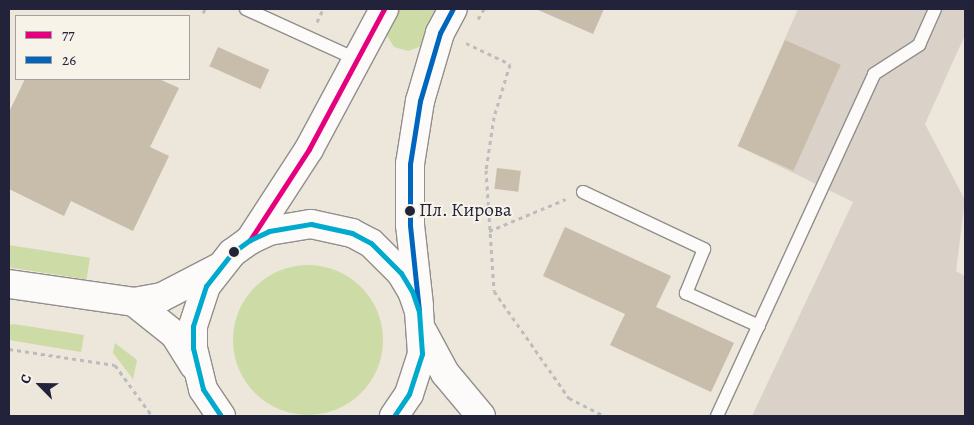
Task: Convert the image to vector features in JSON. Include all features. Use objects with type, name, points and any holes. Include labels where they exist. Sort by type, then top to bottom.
[{"type":"main road","points":[[250,240],[309,149],[384,9]]},
{"type":"main road","points":[[394,416],[418,374],[421,322],[410,225],[410,164],[420,101],[440,33],[453,9]]},
{"type":"main road","points":[[9,284],[134,302],[162,297],[218,268],[250,240],[269,231],[311,224],[352,233],[397,267],[445,373],[481,416]]},
{"type":"main road","points":[[196,369],[196,312],[218,268]]},
{"type":"main road","points":[[134,302],[175,335],[221,416]]},
{"type":"lane","points":[[246,9],[358,60]]},
{"type":"lane","points":[[716,416],[874,74],[919,45],[935,9]]},
{"type":"lane","points":[[583,192],[704,249],[686,293],[759,326]]},
{"type":"path","points":[[203,13],[205,9]]},
{"type":"path","points":[[465,44],[510,64],[494,117],[486,170],[494,291],[569,398],[604,416]]},
{"type":"path","points":[[489,231],[583,192]]},
{"type":"path","points":[[9,348],[115,365],[152,416]]},
{"type":"shaded area","points":[[798,9],[965,9],[965,35],[925,124],[965,200],[956,271],[965,276],[965,416],[752,416],[853,202],[738,146]]},
{"type":"green space","points":[[394,9],[441,9],[422,46],[408,51],[394,47],[386,34]]},
{"type":"green space","points":[[9,245],[90,258],[87,280],[9,267]]},
{"type":"green space","points":[[308,265],[323,266],[337,271],[361,287],[377,311],[382,325],[382,355],[377,369],[361,393],[337,409],[323,414],[308,415],[293,414],[279,409],[255,393],[239,369],[234,355],[233,340],[234,325],[239,311],[255,287],[279,271],[293,266]]},
{"type":"green space","points":[[14,324],[84,335],[81,352],[9,340],[9,325]]},
{"type":"green space","points":[[115,343],[137,360],[133,379],[113,353]]},
{"type":"building","points":[[536,9],[604,9],[593,34]]},
{"type":"building","points":[[785,40],[841,65],[794,171],[738,146]]},
{"type":"building","points":[[218,47],[269,70],[261,89],[209,66]]},
{"type":"building","points":[[25,80],[161,80],[179,88],[150,147],[169,156],[133,231],[71,201],[64,216],[9,189],[9,112]]},
{"type":"building","points":[[497,168],[521,171],[518,192],[494,189]]},
{"type":"building","points":[[565,227],[671,276],[656,307],[734,343],[711,392],[610,345],[625,314],[543,276]]},
{"type":"transit line","name":"77","points":[[250,240],[309,149],[384,9]]},
{"type":"transit line","name":"26","points":[[419,311],[410,225],[410,164],[420,101],[440,33],[453,9]]},
{"type":"transit line","points":[[221,416],[203,389],[193,348],[193,326],[206,286],[232,253],[250,240],[269,231],[311,224],[352,233],[371,243],[401,273],[412,291],[419,311],[422,354],[409,394],[394,416]]},
{"type":"place","name":"Пл. Кирова","points":[[410,211]]}]
